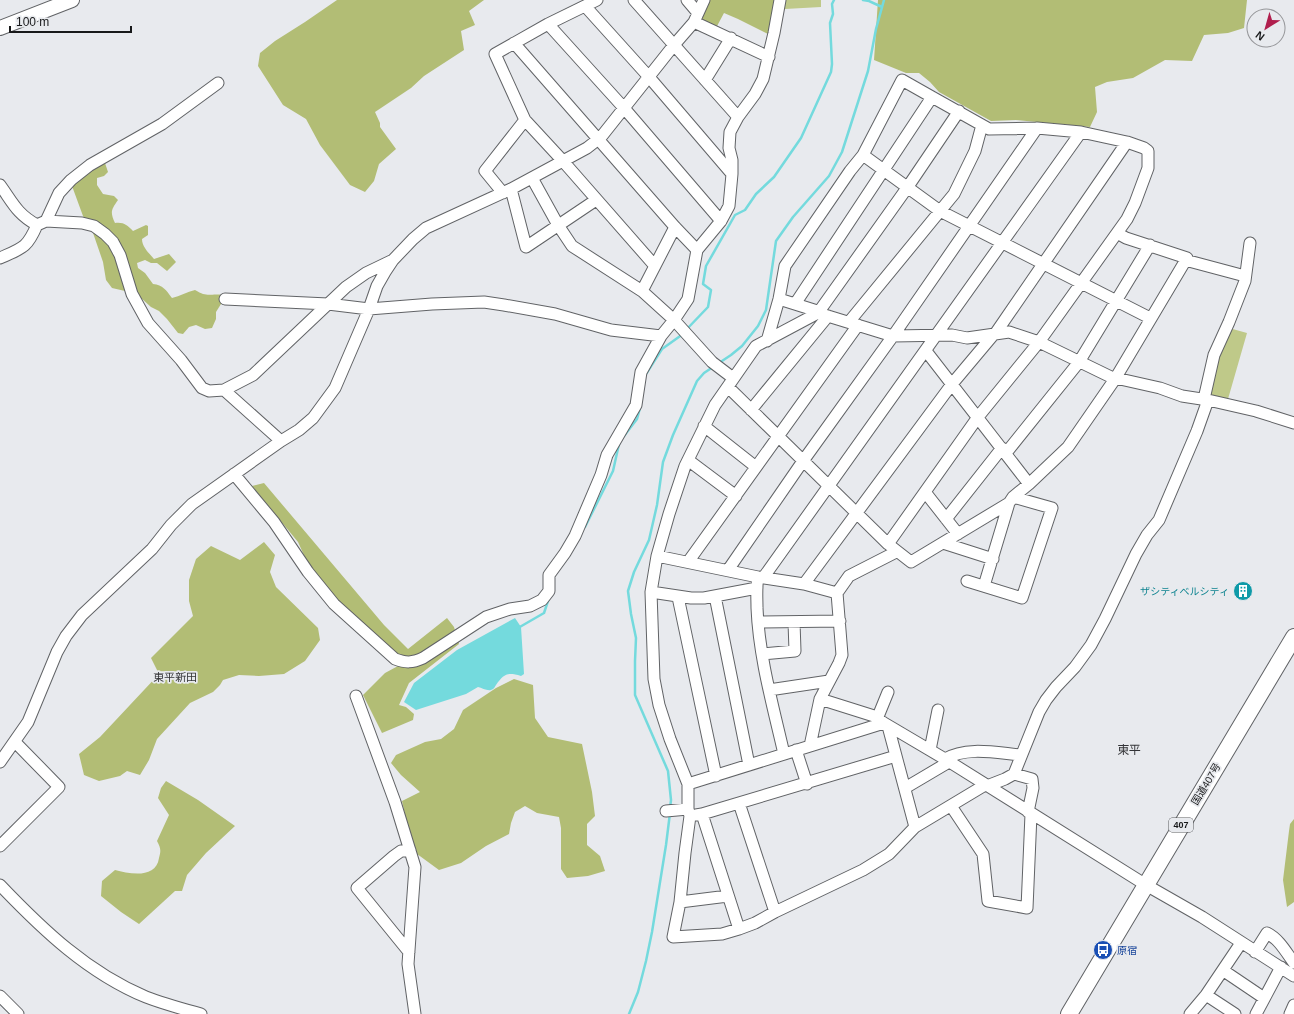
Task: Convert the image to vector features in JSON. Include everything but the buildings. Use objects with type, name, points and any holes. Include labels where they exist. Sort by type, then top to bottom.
[{"type":"highway","name":"国道407号","points":[[1069,1014],[1294,637]]},
{"type":"main road","points":[[0,28],[72,0]]},
{"type":"street","points":[[597,0],[548,24],[495,54],[525,120],[655,266]]},
{"type":"street","points":[[634,0],[738,117]]},
{"type":"street","points":[[686,0],[696,17],[731,38],[769,57]]},
{"type":"street","points":[[0,762],[16,742],[28,722],[57,652],[73,625],[82,615],[152,549],[192,504],[299,430],[313,418],[335,388],[369,309],[377,286],[393,260],[426,228],[507,191],[598,140],[696,17],[704,0]]},
{"type":"street","points":[[234,474],[274,522],[308,572],[334,604],[395,659],[403,662],[414,662],[423,658],[486,618],[510,609],[530,606],[542,600],[549,591],[549,575],[575,536],[601,475],[607,455],[636,405],[641,372],[661,336],[688,299],[697,250],[721,221],[729,206],[732,174],[729,138],[730,132],[763,79],[769,57],[780,0]]},
{"type":"street","points":[[585,6],[649,77],[732,174]]},
{"type":"street","points":[[548,24],[624,108],[721,221]]},
{"type":"street","points":[[705,80],[731,38]]},
{"type":"street","points":[[514,43],[598,140],[697,250]]},
{"type":"street","points":[[767,341],[779,299],[785,266],[850,171],[863,155],[902,80],[989,129],[1037,128],[1081,132],[1127,142],[1148,151],[1148,168],[1128,219],[1039,342],[978,417],[925,492],[892,548],[850,576],[837,593],[842,655],[820,699],[810,746]]},
{"type":"street","points":[[0,258],[21,249],[27,243],[42,223],[59,193],[71,180],[90,165],[162,124],[218,83]]},
{"type":"street","points":[[795,304],[932,97]]},
{"type":"street","points":[[751,410],[823,315],[959,111]]},
{"type":"street","points":[[525,120],[485,171],[507,191],[526,247],[596,200]]},
{"type":"street","points":[[688,562],[778,436],[854,324],[954,194],[976,151],[982,125]]},
{"type":"street","points":[[728,570],[1037,128]]},
{"type":"street","points":[[651,592],[704,598],[715,596],[759,581],[926,351],[1081,132]]},
{"type":"street","points":[[804,584],[952,384],[994,334],[1127,142]]},
{"type":"street","points":[[863,155],[940,211],[1150,318]]},
{"type":"street","points":[[532,178],[558,225],[572,246],[642,291],[674,320],[730,382],[751,410],[892,548],[911,562],[1011,500],[1068,447],[1115,378],[1185,260]]},
{"type":"street","points":[[0,185],[15,208],[28,220],[42,223],[82,223],[94,226],[105,234],[113,242],[120,255],[132,294],[148,323],[181,360],[202,388],[209,391],[224,390],[253,375],[346,287],[366,273],[393,260]]},
{"type":"street","points":[[642,291],[675,227]]},
{"type":"street","points":[[1117,233],[1126,238],[1186,258],[1185,260],[1245,276]]},
{"type":"street","points":[[823,315],[756,346],[730,382],[715,405],[684,466],[657,556],[651,592],[654,679],[659,705],[670,739],[688,784],[689,813],[680,902],[673,937],[722,934],[755,923],[863,870],[889,854],[916,827],[986,786],[1014,774],[1039,712],[1056,687],[1075,668],[1091,644],[1105,619],[1136,554],[1147,535],[1159,520],[1197,431],[1206,400],[1214,355],[1245,281],[1250,243]]},
{"type":"street","points":[[946,520],[1079,362],[1150,245]]},
{"type":"street","points":[[225,299],[328,304],[369,309],[484,302],[555,314],[611,330],[661,336]]},
{"type":"street","points":[[779,299],[823,315],[893,336],[938,334],[967,338],[1009,332],[1039,342],[1115,378],[1160,388],[1182,396],[1256,411],[1294,423]]},
{"type":"street","points":[[926,351],[1029,484]]},
{"type":"street","points":[[224,390],[281,441]]},
{"type":"street","points":[[704,426],[756,467]]},
{"type":"street","points":[[688,460],[736,496]]},
{"type":"street","points":[[925,492],[958,534]]},
{"type":"street","points":[[984,586],[1011,500]]},
{"type":"street","points":[[967,581],[1022,598],[1052,508],[1011,500]]},
{"type":"street","points":[[943,543],[993,559]]},
{"type":"street","points":[[657,556],[728,570],[759,581],[804,584],[837,593]]},
{"type":"street","points":[[759,581],[758,622],[762,654],[784,754]]},
{"type":"street","points":[[678,596],[716,776]]},
{"type":"street","points":[[715,596],[750,765]]},
{"type":"street","points":[[758,622],[840,621]]},
{"type":"street","points":[[762,654],[795,652],[794,622]]},
{"type":"street","points":[[770,690],[829,681]]},
{"type":"street","points":[[888,692],[883,722],[896,756],[916,827]]},
{"type":"street","points":[[356,696],[390,787],[415,866],[408,964],[415,1014]]},
{"type":"street","points":[[820,699],[874,716],[1146,885],[1202,917],[1294,976]]},
{"type":"street","points":[[930,750],[938,710]]},
{"type":"street","points":[[688,784],[883,722]]},
{"type":"street","points":[[0,846],[59,787],[16,742]]},
{"type":"street","points":[[796,750],[807,784]]},
{"type":"street","points":[[905,788],[947,760],[952,755],[970,751],[1021,755]]},
{"type":"street","points":[[666,811],[702,814],[807,784],[896,756]]},
{"type":"street","points":[[950,806],[983,854],[988,901],[1027,908],[1029,813],[1033,788],[1032,779],[1014,774]]},
{"type":"street","points":[[739,803],[775,912]]},
{"type":"street","points":[[702,814],[739,929]]},
{"type":"street","points":[[409,952],[357,888],[394,856],[401,851],[410,850]]},
{"type":"street","points":[[0,885],[44,929],[67,949],[94,969],[122,985],[146,996],[201,1014]]},
{"type":"street","points":[[680,902],[728,896]]},
{"type":"street","points":[[1255,952],[1267,933],[1279,942],[1294,963]]},
{"type":"street","points":[[1190,1014],[1224,971],[1241,943]]},
{"type":"street","points":[[1256,1014],[1281,967]]},
{"type":"street","points":[[1224,971],[1264,998]]},
{"type":"street","points":[[1206,995],[1234,1014]]},
{"type":"street","points":[[0,996],[18,1014]]},
{"type":"street","points":[[1290,1014],[1294,1005]]},
{"type":"green space","points":[[337,0],[484,0],[469,11],[475,25],[461,31],[464,50],[424,76],[411,88],[375,112],[380,123],[380,127],[396,149],[379,164],[374,181],[365,192],[350,185],[320,145],[306,119],[283,105],[258,66],[260,53],[275,41]]},
{"type":"green space","points":[[708,0],[777,0],[768,34],[724,13],[716,28],[700,19]]},
{"type":"green space","points":[[784,0],[821,0],[821,7],[785,9]]},
{"type":"green space","points":[[878,0],[1247,0],[1244,28],[1228,33],[1204,35],[1192,61],[1165,60],[1133,78],[1107,82],[1095,87],[1097,112],[1090,127],[1016,120],[991,121],[939,92],[919,73],[906,73],[874,60]]},
{"type":"green space","points":[[104,160],[108,172],[104,176],[97,178],[97,185],[103,194],[114,196],[118,200],[112,211],[112,216],[115,223],[125,224],[133,231],[146,225],[148,226],[148,235],[142,239],[146,250],[154,259],[169,254],[176,262],[167,271],[157,263],[151,263],[145,260],[137,263],[138,268],[145,273],[153,284],[162,287],[172,298],[195,290],[206,295],[223,295],[221,304],[216,312],[216,319],[212,328],[205,329],[196,325],[189,327],[183,334],[178,333],[159,311],[151,307],[131,289],[125,291],[112,288],[106,280],[103,262],[92,230],[83,216],[72,186]]},
{"type":"green space","points":[[1229,328],[1247,333],[1228,399],[1209,396],[1219,356]]},
{"type":"green space","points":[[264,483],[384,625],[408,649],[447,618],[454,627],[459,644],[409,683],[399,705],[406,707],[414,714],[413,720],[382,733],[363,695],[385,673],[398,666],[389,648],[364,627],[333,595],[308,564],[298,542],[252,486]]},
{"type":"green space","points":[[264,542],[275,555],[270,572],[276,587],[318,628],[320,640],[305,661],[284,674],[259,676],[239,675],[223,680],[213,692],[190,703],[157,739],[149,760],[140,775],[127,771],[120,776],[99,781],[84,775],[79,754],[100,737],[159,674],[151,658],[193,616],[189,601],[189,580],[196,559],[211,546],[240,560]]},
{"type":"green space","points":[[514,679],[533,685],[535,718],[548,737],[582,744],[592,792],[595,816],[587,824],[587,845],[600,856],[605,871],[588,876],[567,878],[561,869],[561,828],[559,817],[537,813],[525,806],[515,812],[509,834],[486,846],[461,863],[439,870],[413,851],[402,801],[420,792],[401,775],[391,763],[396,755],[425,742],[441,739],[454,729],[463,710],[496,688]]},
{"type":"green space","points":[[166,781],[198,800],[235,826],[206,853],[187,875],[182,891],[175,891],[139,924],[101,896],[102,881],[115,870],[128,873],[142,873],[148,872],[157,865],[160,848],[157,841],[169,815],[158,798],[161,788]]},
{"type":"green space","points":[[1294,819],[1294,902],[1287,907],[1283,880],[1290,824]]},
{"type":"water","points":[[515,618],[521,627],[524,674],[521,676],[509,674],[504,676],[492,690],[478,687],[466,694],[416,710],[404,702],[414,683],[457,650]]},
{"type":"waterway","points":[[686,330],[708,307],[711,290],[703,284],[706,266],[735,215],[745,210],[756,194],[774,177],[801,138],[831,72],[830,23],[833,14],[832,4],[834,0]]},
{"type":"waterway","points":[[863,0],[882,7]]},
{"type":"waterway","points":[[719,363],[742,346],[758,326],[766,310],[776,241],[793,217],[829,176],[842,152],[868,71],[876,29],[884,0]]},
{"type":"waterway","points":[[646,374],[662,349],[683,334]]},
{"type":"waterway","points":[[670,808],[671,800],[668,771],[635,695],[636,638],[628,591],[634,572],[649,540],[657,505],[663,462],[673,435],[697,381],[704,373],[713,367]]},
{"type":"waterway","points":[[624,436],[637,419],[640,408]]},
{"type":"waterway","points":[[585,527],[613,471],[619,444]]},
{"type":"waterway","points":[[518,628],[544,613],[549,598]]},
{"type":"waterway","points":[[629,1014],[638,992],[652,932],[670,813]]},
{"type":"place","name":"ザシティベルシティ","points":[[1243,591]]},
{"type":"place","name":"原宿","points":[[1103,950]]},
{"type":"district","name":"東平新田","points":[[175,677]]},
{"type":"district","name":"東平","points":[[1129,750]]}]
